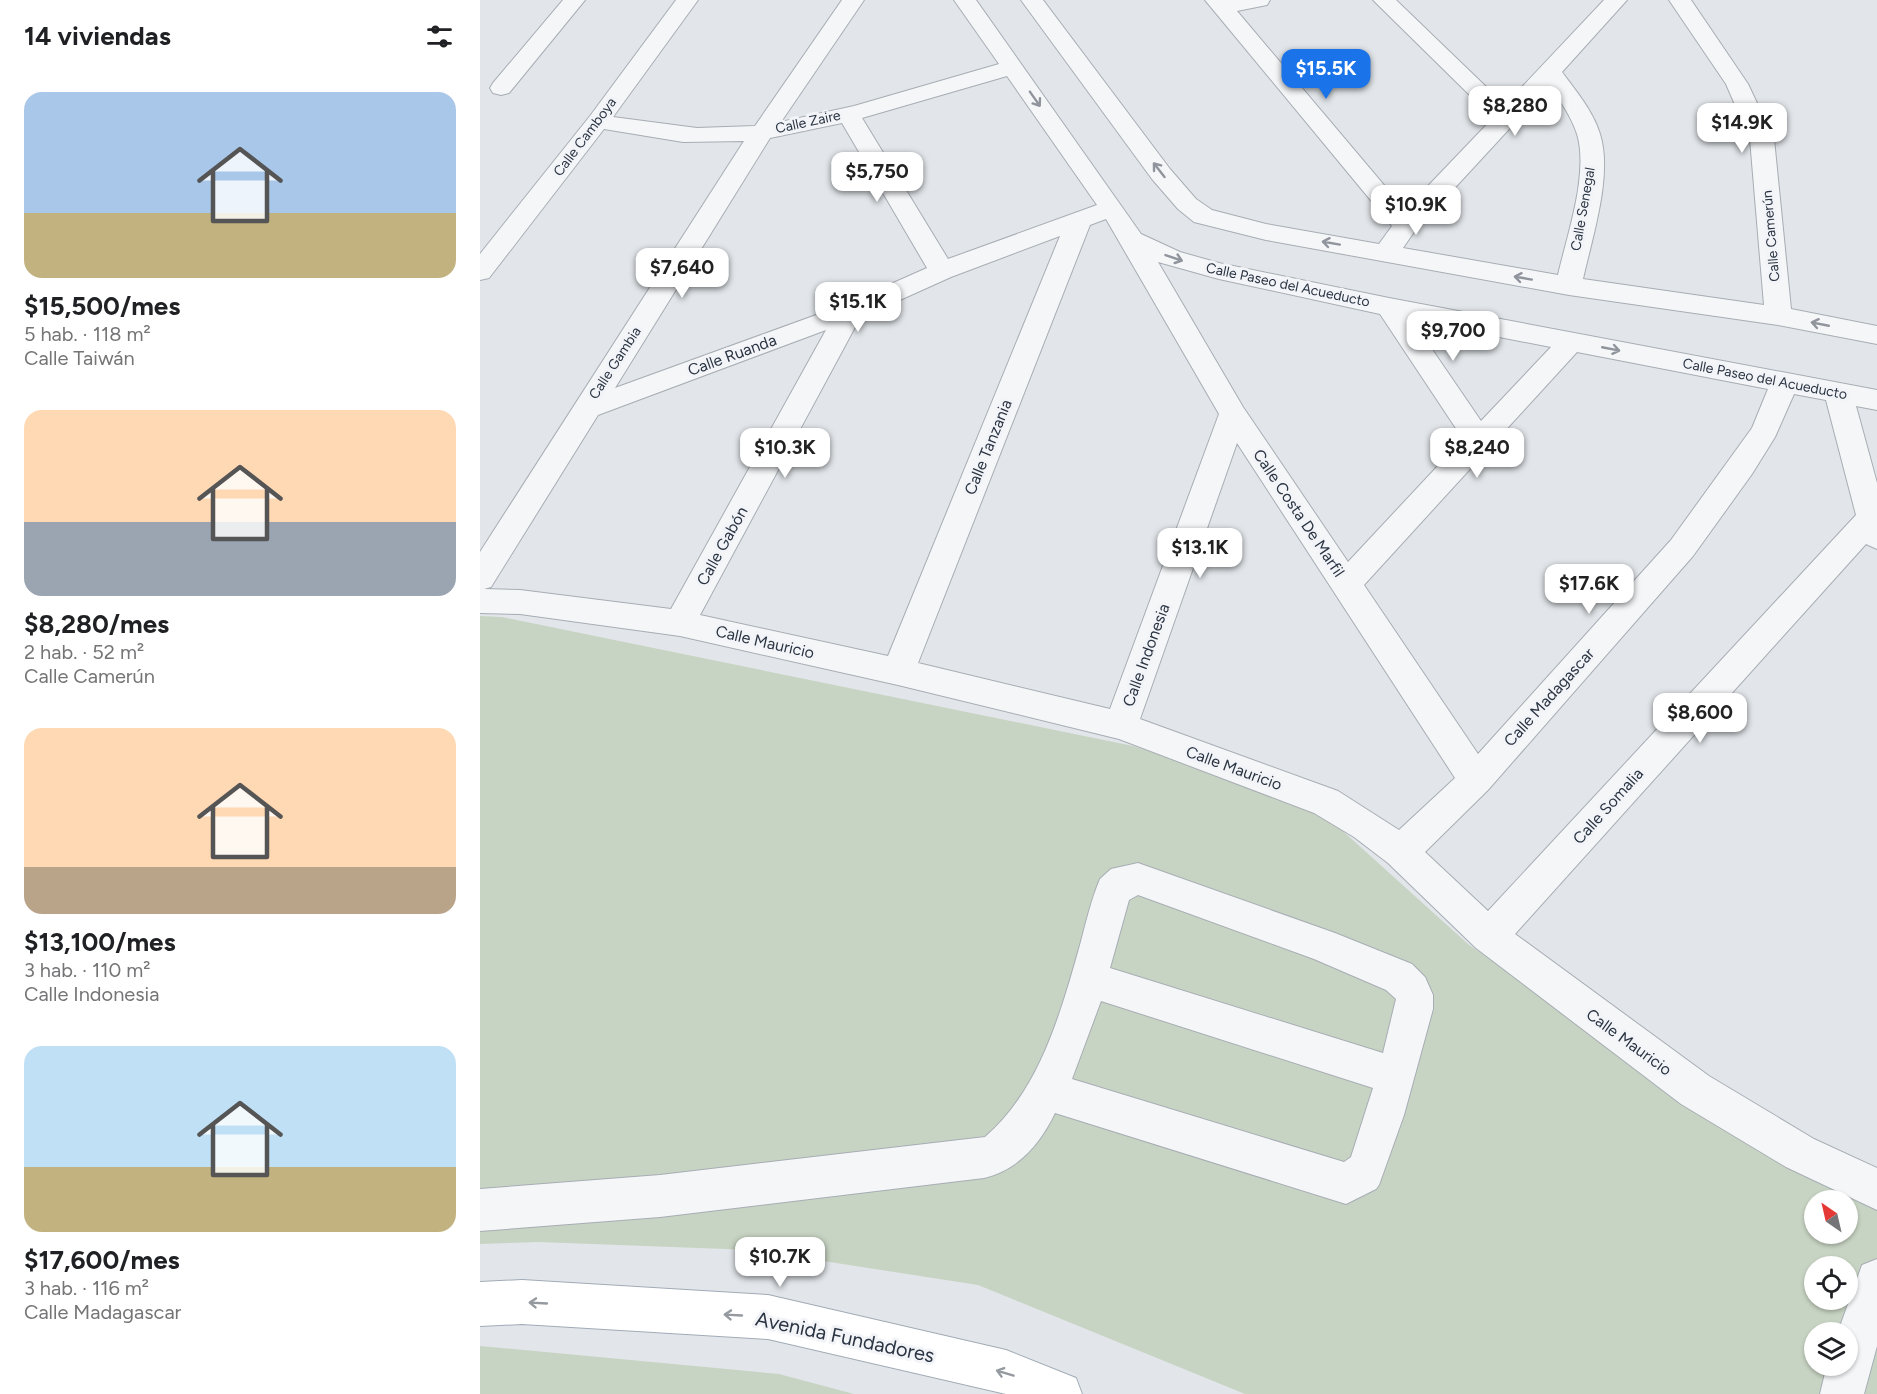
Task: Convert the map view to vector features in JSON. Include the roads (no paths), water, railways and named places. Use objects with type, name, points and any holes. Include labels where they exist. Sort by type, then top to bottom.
[{"type":"main road","name":"Avenida Fundadores","points":[[480,1304],[522,1302],[768,1317],[1006,1372],[1060,1394]]},
{"type":"street","points":[[501,88],[574,0]]},
{"type":"street","name":"Calle Camboya","points":[[480,272],[598,121],[687,0]]},
{"type":"street","name":"Calle Gambia","points":[[480,578],[762,132],[853,0]]},
{"type":"street","points":[[965,0],[1112,208],[1132,240]]},
{"type":"street","points":[[1032,0],[1154,165],[1187,204],[1203,216],[1266,232],[1569,286],[1778,316],[1877,335]]},
{"type":"street","points":[[1219,4],[1259,0]]},
{"type":"street","points":[[1384,0],[1505,117]]},
{"type":"street","points":[[1386,253],[1405,226],[1616,0]]},
{"type":"street","name":"Calle Camerún","points":[[1680,0],[1707,35],[1753,112],[1762,139],[1778,316]]},
{"type":"street","points":[[1219,4],[1405,226]]},
{"type":"street","name":"Calle Zaire","points":[[598,121],[668,133],[710,136],[762,132],[848,114],[1012,67]]},
{"type":"street","name":"Calle Senegal","points":[[1550,72],[1576,107],[1590,138],[1593,167],[1569,286]]},
{"type":"street","points":[[848,114],[942,271]]},
{"type":"street","name":"Calle Ruanda","points":[[585,409],[850,312],[942,271],[1112,208]]},
{"type":"street","name":"Calle Tanzania","points":[[898,672],[1079,221]]},
{"type":"street","name":"Calle Paseo del Acueducto","points":[[1132,240],[1171,258],[1219,271],[1389,307],[1877,400]]},
{"type":"street","name":"Calle Costa De Marfil","points":[[1132,240],[1233,414],[1476,780]]},
{"type":"street","points":[[1389,307],[1480,442]]},
{"type":"street","name":"Calle Gabón","points":[[680,623],[850,312]]},
{"type":"street","points":[[1346,584],[1572,341]]},
{"type":"street","name":"Calle Madagascar","points":[[1401,852],[1476,780],[1682,548],[1754,448],[1765,430],[1785,382]]},
{"type":"street","points":[[1838,393],[1875,527]]},
{"type":"street","name":"Calle Indonesia","points":[[1121,726],[1233,414]]},
{"type":"street","name":"Calle Somalia","points":[[1489,936],[1875,527]]},
{"type":"street","name":"Calle Mauricio","points":[[480,601],[520,602],[680,623],[898,672],[1121,726],[1326,802],[1366,826],[1401,852],[1489,936],[1695,1090],[1800,1153],[1877,1189]]},
{"type":"street","points":[[480,1209],[660,1196],[970,1160],[997,1153],[1023,1129],[1046,1091],[1090,980],[1113,891],[1124,881],[1138,879],[1322,945],[1399,977],[1409,986],[1416,999],[1396,1076],[1365,1171],[1346,1183],[1046,1091]]},
{"type":"street","points":[[1090,980],[1396,1076]]},
{"type":"street","points":[[1842,1394],[1847,1370],[1877,1280]]}]
